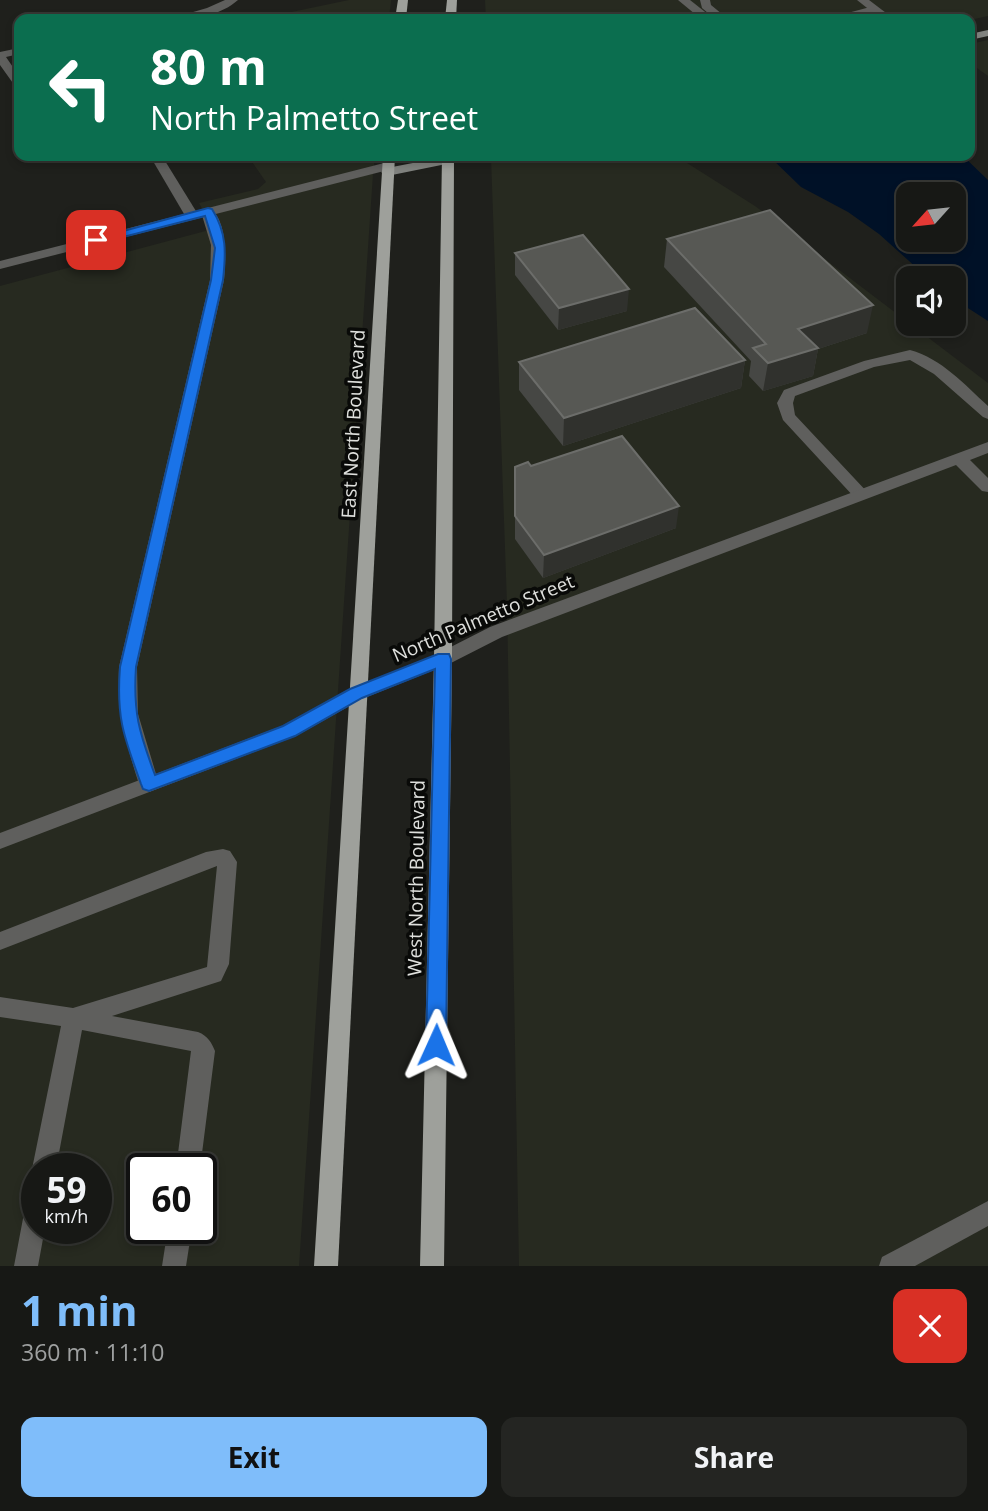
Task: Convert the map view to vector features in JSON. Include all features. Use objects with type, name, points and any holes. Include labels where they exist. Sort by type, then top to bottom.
[{"type":"main road","points":[[443,659],[448,161]]},
{"type":"main road","name":"East North Boulevard","points":[[356,694],[391,162]]},
{"type":"main road","name":"West North Boulevard","points":[[432,1266],[443,659]]},
{"type":"main road","points":[[326,1266],[356,694]]},
{"type":"street","points":[[198,14],[211,11],[233,0]]},
{"type":"street","points":[[683,0],[701,14]]},
{"type":"street","points":[[705,0],[706,6],[716,14]]},
{"type":"street","points":[[862,0],[881,14]]},
{"type":"street","points":[[852,14],[874,9]]},
{"type":"street","points":[[0,55],[14,76]]},
{"type":"street","points":[[149,784],[130,729],[125,702],[128,667],[217,280],[221,248],[217,229],[200,214],[160,161]]},
{"type":"street","points":[[0,265],[391,162]]},
{"type":"street","points":[[861,494],[788,416],[785,403],[789,393],[889,358],[910,355],[927,362],[988,414]]},
{"type":"street","name":"North Palmetto Street","points":[[0,841],[289,731],[356,694],[443,659],[496,632],[988,447]]},
{"type":"street","points":[[958,457],[988,487]]},
{"type":"street","points":[[0,941],[213,858],[222,857],[228,862],[219,964],[214,974],[74,1018]]},
{"type":"street","points":[[0,1007],[198,1042],[204,1051],[190,1153]]},
{"type":"street","points":[[47,1153],[74,1018]]},
{"type":"street","points":[[891,1266],[988,1213]]},
{"type":"street","points":[[26,1266],[30,1244]]},
{"type":"street","points":[[174,1266],[177,1244]]},
{"type":"shaded area","points":[[349,0],[391,0],[390,14],[282,14]]},
{"type":"shaded area","points":[[485,0],[988,0],[988,16],[975,19],[975,14],[486,14]]},
{"type":"shaded area","points":[[988,40],[988,76],[975,67],[975,43]]},
{"type":"shaded area","points":[[251,161],[374,161],[374,168],[370,169],[373,174],[299,1266],[0,1266],[0,286],[213,229],[199,203],[258,189],[266,182]]},
{"type":"shaded area","points":[[491,161],[684,161],[755,206],[896,313],[896,336],[926,336],[988,383],[988,1266],[519,1266],[507,604]]},
{"type":"water","points":[[774,161],[968,161],[988,180],[988,321],[966,307],[966,266],[915,266],[899,252],[966,252],[966,182],[896,182],[896,249],[848,212],[801,187]]},
{"type":"building","points":[[770,210],[873,305],[798,329],[818,348],[768,363],[753,348],[766,344],[667,239]]},
{"type":"building","points":[[583,235],[629,289],[559,308],[515,253]]},
{"type":"building","points":[[695,308],[745,360],[564,418],[519,362]]},
{"type":"building","points":[[622,436],[679,506],[544,555],[515,516],[515,467],[528,462],[531,466]]},
{"type":"route","points":[[96,240],[208,212],[217,229],[221,248],[217,280],[128,667],[125,702],[130,729],[149,784],[289,731],[356,694],[443,659],[436,1045]]}]
